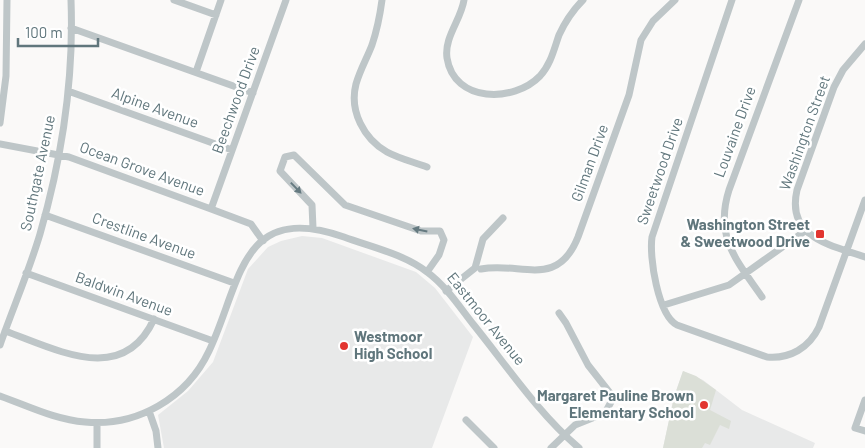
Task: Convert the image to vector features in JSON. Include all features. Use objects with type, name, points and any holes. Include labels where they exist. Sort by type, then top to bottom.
[{"type":"street","points":[[0,123],[6,68],[7,0]]},
{"type":"street","name":"Southgate Avenue","points":[[0,345],[45,215],[60,155],[68,91],[71,0]]},
{"type":"street","points":[[174,0],[216,15]]},
{"type":"street","points":[[196,72],[221,0]]},
{"type":"street","name":"Beechwood Drive","points":[[211,209],[286,0]]},
{"type":"street","points":[[382,0],[372,43],[356,85],[355,101],[358,118],[366,133],[378,146],[396,156],[427,167]]},
{"type":"street","points":[[464,0],[448,42],[449,65],[463,85],[480,93],[498,95],[525,88],[540,76],[550,61],[565,24],[583,0]]},
{"type":"street","name":"Gilman Drive","points":[[478,269],[498,266],[530,271],[543,270],[557,264],[571,251],[631,89],[641,40],[653,21],[675,0]]},
{"type":"street","name":"Sweetwood Drive","points":[[732,0],[653,229],[651,260],[668,318],[677,325],[759,354],[774,357],[790,355],[808,344],[816,333],[865,200]]},
{"type":"street","name":"Louvaine Drive","points":[[762,297],[727,242],[724,224],[725,206],[792,13],[799,0]]},
{"type":"street","points":[[71,28],[253,93]]},
{"type":"street","name":"Washington Street","points":[[805,231],[796,214],[797,190],[834,88],[843,70],[865,44]]},
{"type":"street","name":"Alpine Avenue","points":[[68,91],[232,150]]},
{"type":"street","name":"Ocean Grove Avenue","points":[[0,144],[60,155],[211,209],[251,224],[263,241]]},
{"type":"street","points":[[313,228],[312,205],[280,172],[284,157],[294,155],[345,205],[421,231],[440,231],[444,240],[439,256],[427,272]]},
{"type":"street","name":"Crestline Avenue","points":[[45,215],[234,283]]},
{"type":"street","points":[[446,290],[478,269],[483,239],[503,218]]},
{"type":"street","name":"Eastmoor Avenue","points":[[263,241],[286,230],[313,228],[398,256],[427,272],[446,290],[542,410],[564,435],[579,448]]},
{"type":"street","points":[[664,305],[720,288],[746,274],[805,231],[819,240],[865,257]]},
{"type":"street","points":[[0,396],[64,419],[97,423],[123,420],[149,411],[171,398],[188,382],[203,362],[245,260],[263,241]]},
{"type":"street","name":"Baldwin Avenue","points":[[26,273],[213,341]]},
{"type":"street","points":[[551,448],[575,425],[605,413],[610,406],[611,397],[588,365],[559,313]]},
{"type":"street","points":[[5,330],[77,356],[101,359],[123,353],[132,348],[146,334],[154,319]]},
{"type":"street","points":[[865,400],[855,428],[865,431]]},
{"type":"street","points":[[149,411],[156,431],[158,448]]},
{"type":"street","points":[[466,420],[494,448]]},
{"type":"street","points":[[97,423],[97,448]]},
{"type":"shaded area","name":"Westmoor High School","points":[[302,236],[322,238],[416,272],[435,288],[473,337],[432,448],[164,448],[158,415],[188,391],[213,362],[248,269],[268,247],[281,241]]},
{"type":"shaded area","name":"Margaret Pauline Brown Elementary School","points":[[683,371],[703,380],[742,410],[815,443],[813,448],[663,448],[674,397]]},
{"type":"shaded area","points":[[683,371],[696,376],[716,390],[710,410],[731,421],[729,429],[720,425],[710,445],[705,443],[702,448],[663,448],[674,397]]},
{"type":"place","name":"Washington Street & Sweetwood Drive","points":[[820,234]]},
{"type":"place","name":"Westmoor High School","points":[[344,346]]},
{"type":"place","name":"Margaret Pauline Brown Elementary School","points":[[704,405]]}]
